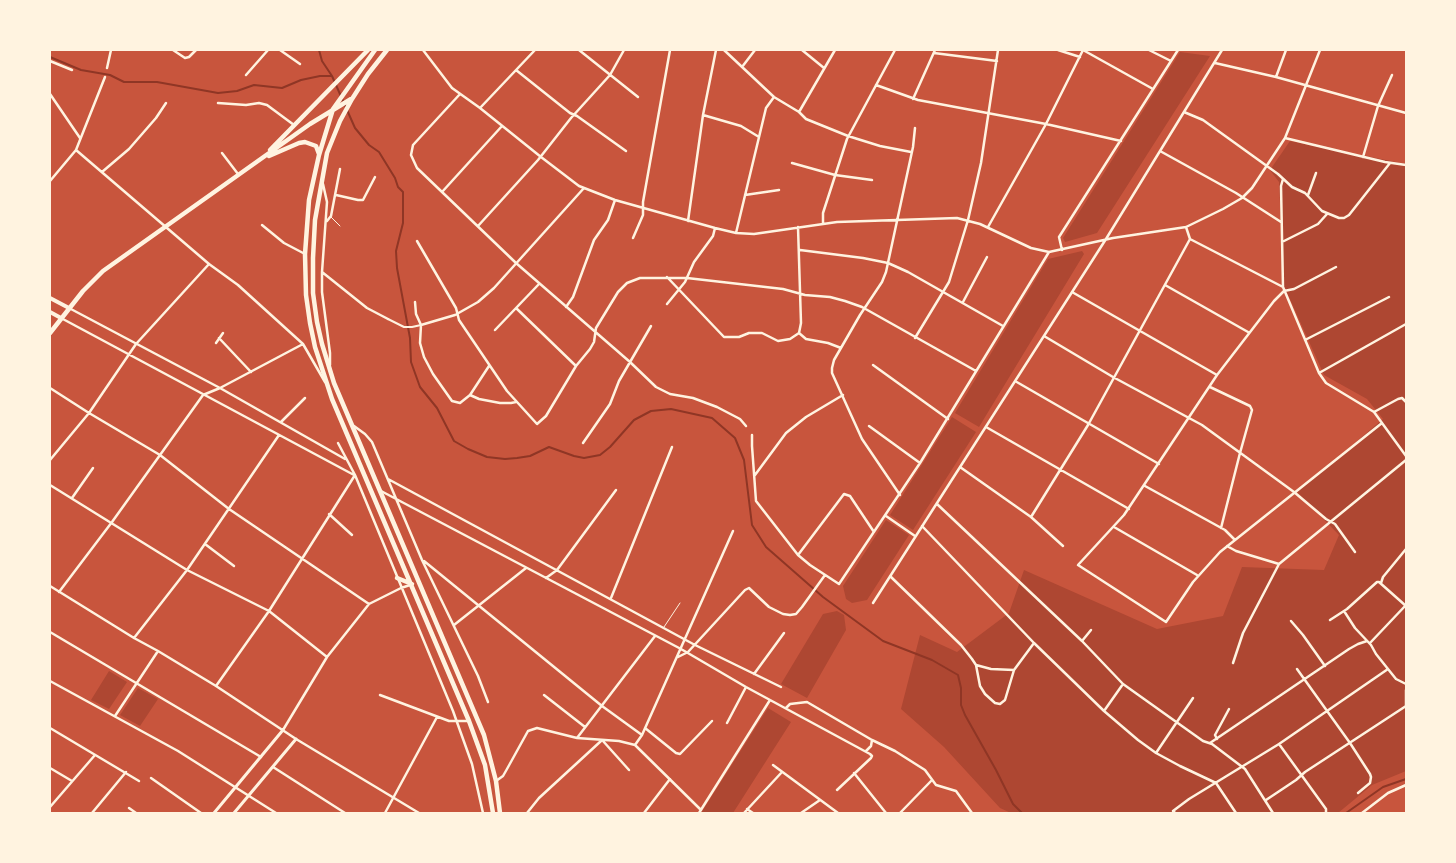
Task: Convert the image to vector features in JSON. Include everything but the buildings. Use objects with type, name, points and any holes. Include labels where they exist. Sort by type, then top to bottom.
[{"type":"main road","points":[[260,160],[368,50]]},
{"type":"main road","points":[[50,333],[82,290],[103,270],[238,176],[286,140],[333,109],[375,50]]},
{"type":"main road","points":[[387,50],[368,74],[352,99],[327,153],[315,220],[313,258],[317,322],[330,369],[352,425],[484,735],[496,781],[500,813]]},
{"type":"main road","points":[[338,104],[352,99]]},
{"type":"main road","points":[[333,109],[319,155],[309,200],[305,254],[306,295],[315,347],[327,386],[469,722],[485,765],[493,813]]},
{"type":"main road","points":[[260,160],[305,142],[316,146],[319,155]]},
{"type":"main road","points":[[50,298],[69,308]]},
{"type":"main road","points":[[50,312],[61,318]]},
{"type":"main road","points":[[397,578],[412,584]]},
{"type":"street","points":[[107,68],[111,50]]},
{"type":"street","points":[[173,50],[185,58],[189,57],[196,50]]},
{"type":"street","points":[[246,75],[268,50]]},
{"type":"street","points":[[280,50],[300,64]]},
{"type":"street","points":[[423,50],[447,84],[540,157],[584,188],[615,200],[736,233],[763,234],[822,224],[948,218],[968,220],[988,227],[1031,248],[1049,252],[1106,239],[1186,226],[1223,210],[1242,198],[1252,188],[1285,138],[1320,51],[1314,50]]},
{"type":"street","points":[[480,108],[535,50]]},
{"type":"street","points":[[580,50],[638,97]]},
{"type":"street","points":[[478,226],[610,75],[624,50]]},
{"type":"street","points":[[633,238],[643,215],[642,202],[670,50]]},
{"type":"street","points":[[688,221],[703,115],[716,50]]},
{"type":"street","points":[[724,50],[774,96],[799,112],[806,119],[848,136],[880,146],[911,152]]},
{"type":"street","points":[[742,67],[755,50]]},
{"type":"street","points":[[802,50],[824,68]]},
{"type":"street","points":[[799,112],[835,50]]},
{"type":"street","points":[[822,224],[823,213],[848,136],[895,50]]},
{"type":"street","points":[[915,338],[944,292],[952,273],[968,220],[981,163],[998,50]]},
{"type":"street","points":[[1058,50],[1080,57]]},
{"type":"street","points":[[988,227],[1046,124],[1083,50],[1153,88]]},
{"type":"street","points":[[1149,50],[1171,61]]},
{"type":"street","points":[[1062,250],[1059,237],[1178,50]]},
{"type":"street","points":[[873,603],[914,535],[937,504],[1106,239],[1222,50]]},
{"type":"street","points":[[1276,77],[1286,50]]},
{"type":"street","points":[[913,99],[934,52],[997,61]]},
{"type":"street","points":[[50,61],[72,70]]},
{"type":"street","points":[[1215,62],[1307,85],[1406,113]]},
{"type":"street","points":[[516,70],[574,115],[626,151]]},
{"type":"street","points":[[1363,157],[1378,106],[1392,75]]},
{"type":"street","points":[[50,181],[76,150],[105,77]]},
{"type":"street","points":[[876,85],[913,99],[1046,124],[1120,141]]},
{"type":"street","points":[[50,94],[81,139]]},
{"type":"street","points":[[460,94],[413,145],[410,155],[417,168],[516,263],[656,387],[664,392],[693,398],[717,406],[740,419],[746,426]]},
{"type":"street","points":[[736,233],[759,137],[768,105],[774,96]]},
{"type":"street","points":[[50,102],[53,98]]},
{"type":"street","points":[[102,172],[129,150],[166,103]]},
{"type":"street","points":[[218,103],[246,105],[259,103],[267,105],[294,124]]},
{"type":"street","points":[[1184,112],[1203,120],[1295,189],[1308,195],[1327,214],[1344,218],[1349,215],[1390,163]]},
{"type":"street","points":[[703,115],[741,126],[759,137]]},
{"type":"street","points":[[442,192],[502,126]]},
{"type":"street","points":[[900,495],[862,439],[832,374],[832,368],[834,360],[864,308],[882,282],[888,264],[916,128]]},
{"type":"street","points":[[1285,138],[1363,157],[1406,165]]},
{"type":"street","points":[[76,150],[209,264],[238,285],[302,344],[327,386]]},
{"type":"street","points":[[1160,151],[1281,222]]},
{"type":"street","points":[[222,153],[238,176]]},
{"type":"street","points":[[792,163],[835,175],[872,180]]},
{"type":"street","points":[[326,222],[330,216],[336,195],[340,169]]},
{"type":"street","points":[[1308,195],[1316,173]]},
{"type":"street","points":[[336,195],[363,200],[375,177]]},
{"type":"street","points":[[1283,180],[1281,186],[1281,222],[1284,289],[1319,373],[1326,383],[1374,412],[1406,456]]},
{"type":"street","points":[[322,182],[327,202],[322,292],[330,352],[330,369]]},
{"type":"street","points":[[322,272],[367,308],[404,327],[421,325],[458,314],[486,295],[584,188]]},
{"type":"street","points":[[745,195],[779,190]]},
{"type":"street","points":[[565,307],[573,297],[594,240],[609,217],[615,200]]},
{"type":"street","points":[[1282,242],[1318,224],[1327,214]]},
{"type":"street","points":[[262,225],[284,243],[305,254]]},
{"type":"street","points":[[1186,226],[1190,239],[1284,289],[1294,289],[1336,267]]},
{"type":"street","points":[[798,227],[800,250],[799,333]]},
{"type":"street","points":[[668,304],[713,236],[715,228]]},
{"type":"street","points":[[1031,517],[1088,424],[1190,239]]},
{"type":"street","points":[[417,241],[458,314],[459,320],[516,402],[536,424],[546,416],[576,366],[590,349],[594,342],[596,328],[618,292],[627,283],[640,278],[687,278],[783,289],[838,299],[864,308],[976,372]]},
{"type":"street","points":[[800,250],[863,258],[888,264],[908,272],[1003,326]]},
{"type":"street","points":[[752,435],[756,501],[798,555],[839,584],[900,495],[1049,252]]},
{"type":"street","points":[[962,302],[987,257]]},
{"type":"street","points":[[50,460],[89,413],[136,344],[209,264]]},
{"type":"street","points":[[667,277],[678,291],[724,337],[762,333],[778,341],[790,339],[799,333]]},
{"type":"street","points":[[495,330],[539,284]]},
{"type":"street","points":[[1164,285],[1249,332]]},
{"type":"street","points":[[1284,289],[1217,376],[1129,509],[1078,565],[1166,622],[1197,576],[1227,546],[1382,423]]},
{"type":"street","points":[[1072,292],[1139,329],[1217,376]]},
{"type":"street","points":[[1305,340],[1389,297]]},
{"type":"street","points":[[415,302],[416,314],[421,325],[420,343],[424,357],[433,374],[454,402],[460,403],[470,395],[490,366]]},
{"type":"street","points":[[69,308],[220,388],[346,460]]},
{"type":"street","points":[[516,308],[576,366]]},
{"type":"street","points":[[61,318],[355,475]]},
{"type":"street","points":[[1319,373],[1406,324]]},
{"type":"street","points":[[583,443],[610,404],[619,381],[651,326]]},
{"type":"street","points":[[216,343],[223,333]]},
{"type":"street","points":[[799,333],[806,339],[828,343],[841,348]]},
{"type":"street","points":[[1044,336],[1113,377],[1189,417],[1240,452],[1339,528],[1356,552]]},
{"type":"street","points":[[219,338],[251,372]]},
{"type":"street","points":[[59,592],[203,395],[220,388],[302,344]]},
{"type":"street","points":[[873,365],[948,419]]},
{"type":"street","points":[[1015,381],[1158,464]]},
{"type":"street","points":[[1210,387],[1252,409],[1221,528]]},
{"type":"street","points":[[50,388],[160,455],[229,509],[369,604]]},
{"type":"street","points":[[470,395],[479,399],[500,403],[512,404],[516,402]]},
{"type":"street","points":[[754,476],[786,433],[806,416],[842,395]]},
{"type":"street","points":[[281,422],[305,398]]},
{"type":"street","points":[[1374,412],[1398,398],[1402,398],[1406,402]]},
{"type":"street","points":[[352,425],[369,437],[422,560],[478,676],[488,702]]},
{"type":"street","points":[[869,426],[920,463]]},
{"type":"street","points":[[986,427],[1129,509]]},
{"type":"street","points":[[134,638],[187,570],[279,435]]},
{"type":"street","points":[[338,443],[355,475],[458,723],[472,764],[482,813]]},
{"type":"street","points":[[611,598],[672,447]]},
{"type":"street","points":[[1233,663],[1243,633],[1279,564],[1406,460]]},
{"type":"street","points":[[960,467],[1031,517],[1063,546]]},
{"type":"street","points":[[72,498],[93,468]]},
{"type":"street","points":[[216,686],[269,611],[355,475]]},
{"type":"street","points":[[388,479],[695,645],[781,687]]},
{"type":"street","points":[[50,485],[187,570],[269,611],[327,657]]},
{"type":"street","points":[[1144,486],[1221,528],[1236,540]]},
{"type":"street","points":[[380,490],[681,648],[746,687],[866,751],[872,756],[837,790]]},
{"type":"street","points":[[546,578],[557,570],[616,490]]},
{"type":"street","points":[[798,555],[843,495],[846,494],[850,496],[874,532]]},
{"type":"street","points":[[937,504],[1082,641],[1124,684],[1243,768],[1273,813]]},
{"type":"street","points":[[329,514],[352,535]]},
{"type":"street","points":[[886,516],[914,535]]},
{"type":"street","points":[[922,526],[1034,643],[1104,712],[1156,752],[1216,783],[1236,813]]},
{"type":"street","points":[[1114,527],[1197,576]]},
{"type":"street","points":[[635,745],[642,735],[733,531]]},
{"type":"street","points":[[205,544],[234,566]]},
{"type":"street","points":[[1227,546],[1233,550],[1279,564]]},
{"type":"street","points":[[1381,583],[1383,577],[1406,549]]},
{"type":"street","points":[[422,560],[602,706],[642,735]]},
{"type":"street","points":[[454,625],[526,568]]},
{"type":"street","points":[[677,658],[688,652],[695,645],[745,590],[749,588],[769,607],[790,615],[796,614],[825,575]]},
{"type":"street","points":[[890,576],[960,645],[976,665],[980,686],[995,703],[1000,704],[1005,700],[1014,670],[1034,643]]},
{"type":"street","points":[[1210,743],[1353,646],[1368,642],[1406,605],[1381,583],[1377,582],[1344,611],[1330,620]]},
{"type":"street","points":[[214,813],[283,730],[327,657],[369,604],[412,584]]},
{"type":"street","points":[[50,586],[216,686],[296,739],[419,813]]},
{"type":"street","points":[[1344,611],[1348,620],[1368,642],[1388,669],[1396,678],[1406,684]]},
{"type":"street","points":[[1291,621],[1325,666]]},
{"type":"street","points":[[1082,641],[1092,630]]},
{"type":"street","points":[[50,632],[261,757]]},
{"type":"street","points":[[754,674],[784,633]]},
{"type":"street","points":[[577,738],[655,636]]},
{"type":"street","points":[[115,717],[158,651]]},
{"type":"street","points":[[976,665],[991,669],[1014,670]]},
{"type":"street","points":[[1297,669],[1350,742],[1371,777],[1370,784],[1358,792]]},
{"type":"street","points":[[1174,812],[1327,712],[1388,669]]},
{"type":"street","points":[[50,681],[178,751],[276,813]]},
{"type":"street","points":[[1104,712],[1124,684]]},
{"type":"street","points":[[727,722],[746,687]]},
{"type":"street","points":[[1266,801],[1350,742],[1406,707],[1406,690]]},
{"type":"street","points":[[380,694],[437,718],[458,723],[469,722]]},
{"type":"street","points":[[544,695],[585,727]]},
{"type":"street","points":[[1156,752],[1178,723],[1193,698]]},
{"type":"street","points":[[496,781],[508,769],[530,729],[538,728],[577,738],[619,741],[635,745],[700,811],[770,700]]},
{"type":"street","points":[[786,708],[790,704],[807,702],[872,740],[912,760],[925,770],[936,785],[956,791],[972,813]]},
{"type":"street","points":[[1217,739],[1215,735],[1228,709]]},
{"type":"street","points":[[385,813],[437,718]]},
{"type":"street","points":[[645,728],[676,753],[680,754],[712,721]]},
{"type":"street","points":[[50,728],[139,780]]},
{"type":"street","points":[[234,813],[296,739]]},
{"type":"street","points":[[866,751],[871,746],[872,740]]},
{"type":"street","points":[[602,741],[629,770]]},
{"type":"street","points":[[527,813],[539,798],[602,741]]},
{"type":"street","points":[[1279,744],[1327,812]]},
{"type":"street","points":[[50,807],[95,755]]},
{"type":"street","points":[[773,765],[838,813]]},
{"type":"street","points":[[273,767],[344,813]]},
{"type":"street","points":[[50,768],[72,781]]},
{"type":"street","points":[[92,813],[126,772]]},
{"type":"street","points":[[744,813],[782,772]]},
{"type":"street","points":[[854,773],[886,813]]},
{"type":"street","points":[[151,778],[201,813]]},
{"type":"street","points":[[644,813],[670,779]]},
{"type":"street","points":[[900,813],[932,779]]},
{"type":"street","points":[[1362,813],[1388,793],[1406,785]]},
{"type":"street","points":[[801,813],[820,800]]},
{"type":"street","points":[[129,808],[136,813]]},
{"type":"street","points":[[747,809],[753,813]]},
{"type":"lane","points":[[330,216],[340,226]]},
{"type":"lane","points":[[664,627],[680,603]]},
{"type":"shaded area","points":[[1180,52],[1210,56],[1097,233],[1065,242],[1063,238]]},
{"type":"shaded area","points":[[1290,141],[1406,164],[1406,771],[1372,785],[1338,813],[1011,813],[1000,808],[944,747],[901,709],[920,635],[957,652],[1009,613],[1024,570],[1157,629],[1223,616],[1242,567],[1324,570],[1339,535],[1297,492],[1383,419],[1367,399],[1324,375],[1284,286],[1279,182],[1270,170]]},
{"type":"shaded area","points":[[1082,251],[1084,254],[979,427],[955,413],[1048,259]]},
{"type":"shaded area","points":[[952,417],[976,432],[913,530],[890,515]]},
{"type":"shaded area","points":[[886,520],[909,535],[867,600],[852,603],[846,599],[843,586]]},
{"type":"shaded area","points":[[837,611],[844,615],[846,630],[807,698],[781,684],[823,614]]},
{"type":"shaded area","points":[[109,671],[127,682],[109,709],[91,700]]},
{"type":"shaded area","points":[[138,688],[158,699],[140,726],[120,715]]},
{"type":"shaded area","points":[[768,708],[791,722],[733,813],[701,813]]},
{"type":"waterway","points":[[319,50],[322,61],[332,76],[355,128],[369,145],[379,152],[395,178],[398,187],[403,192],[403,223],[396,251],[397,268],[410,338],[411,362],[420,387],[437,408],[454,441],[487,457],[505,459],[530,456],[549,447],[584,458],[600,455],[610,447],[634,420],[651,411],[671,409],[712,418],[735,438],[744,460],[752,525],[766,547],[823,597],[883,641],[932,660],[958,675],[961,688],[961,705],[965,715],[1013,804],[1022,813]]},
{"type":"waterway","points":[[50,57],[81,70],[110,75],[124,82],[157,82],[218,93],[237,91],[254,85],[282,88],[301,80],[320,76],[332,76]]},
{"type":"waterway","points":[[1346,813],[1383,787],[1406,779]]}]
